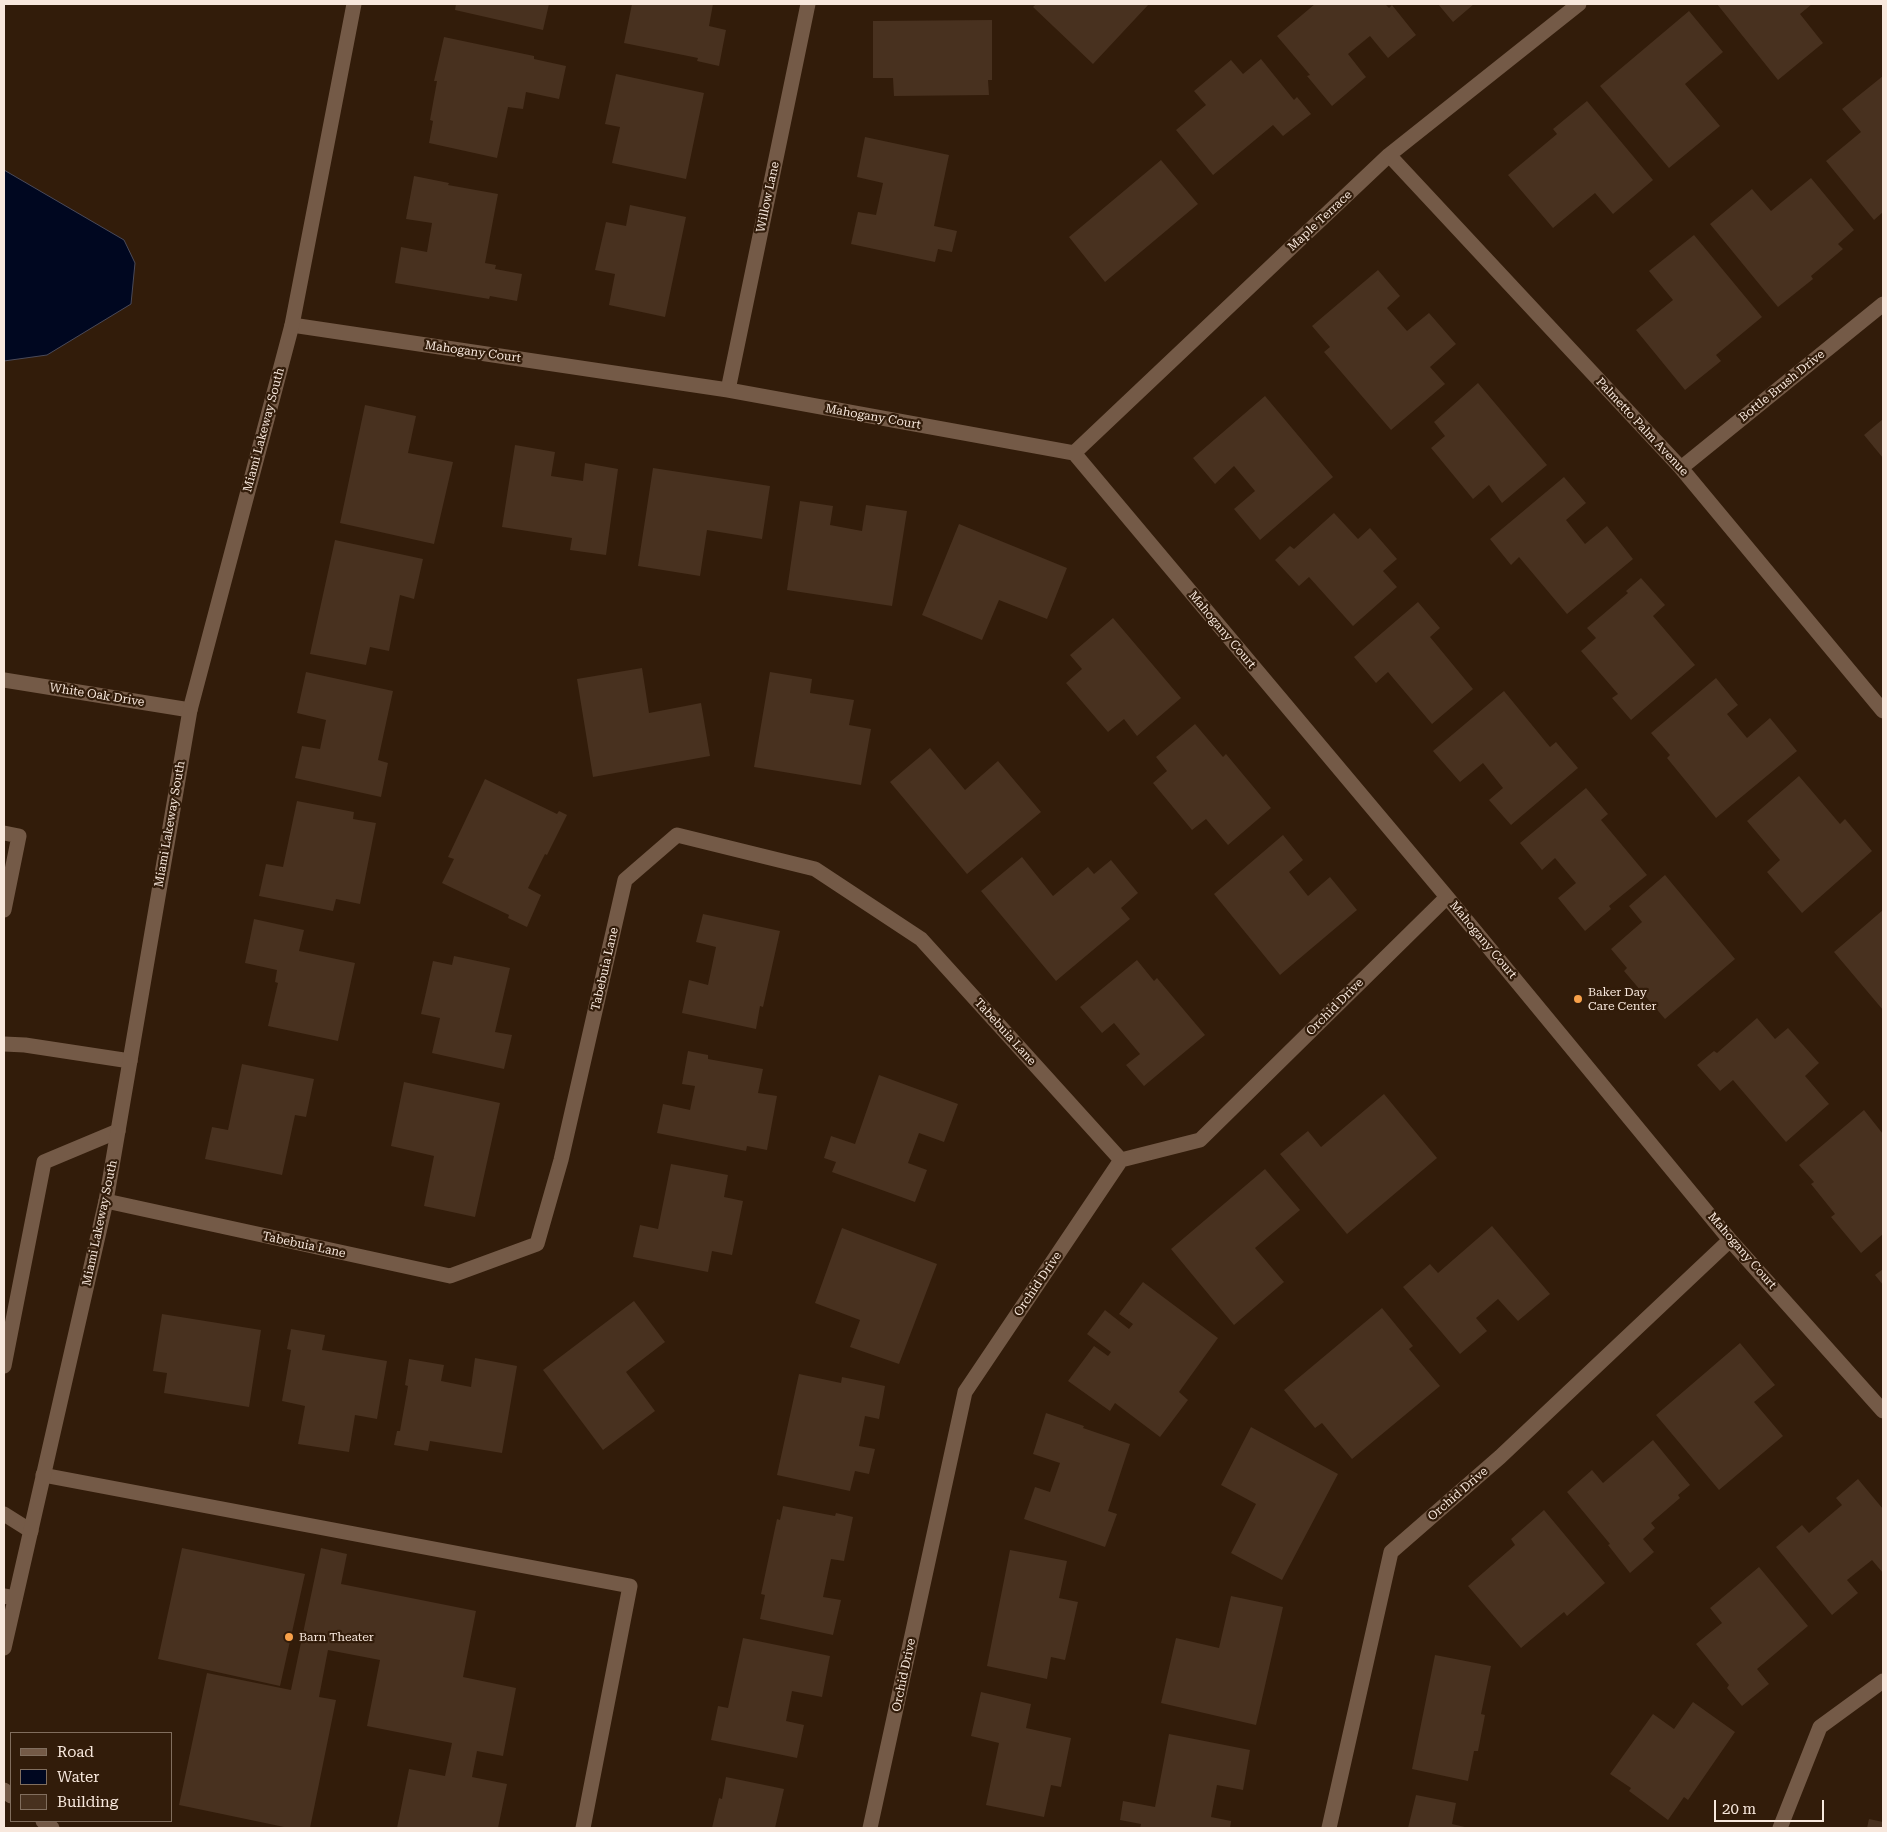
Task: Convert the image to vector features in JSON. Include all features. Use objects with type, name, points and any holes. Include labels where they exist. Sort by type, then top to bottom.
[{"type":"street","name":"Miami Lakeway South","points":[[4,1648],[9,1597],[31,1531],[106,1201],[190,710],[292,325],[354,4]]},
{"type":"street","name":"Willow Lane","points":[[728,390],[808,4]]},
{"type":"street","name":"Maple Terrace","points":[[1074,453],[1389,155],[1579,4]]},
{"type":"street","name":"Palmetto Palm Avenue","points":[[1389,155],[1681,468],[1883,711]]},
{"type":"street","name":"Bottle Brush Drive","points":[[1681,468],[1883,304]]},
{"type":"street","name":"Mahogany Court","points":[[292,325],[728,390],[1074,453],[1447,897],[1730,1240],[1883,1411]]},
{"type":"street","name":"White Oak Drive","points":[[4,680],[190,710]]},
{"type":"street","points":[[4,833],[19,836],[4,910]]},
{"type":"street","name":"Tabebuia Lane","points":[[106,1201],[450,1276],[536,1244],[561,1160],[625,880],[677,835],[814,869],[921,939],[1121,1160]]},
{"type":"street","name":"Orchid Drive","points":[[870,1828],[965,1392],[1121,1160],[1200,1140],[1447,897]]},
{"type":"street","points":[[4,1044],[25,1045],[130,1061]]},
{"type":"street","points":[[4,1366],[44,1162],[118,1131]]},
{"type":"street","name":"Orchid Drive","points":[[1329,1828],[1391,1552],[1500,1457],[1730,1240]]},
{"type":"street","points":[[43,1475],[630,1586],[583,1828]]},
{"type":"street","points":[[4,1514],[31,1531]]},
{"type":"street","points":[[1780,1828],[1820,1727],[1883,1681]]},
{"type":"water","points":[[4,170],[124,240],[135,263],[131,304],[47,355],[4,361]]},
{"type":"building","points":[[456,4],[549,4],[543,30],[455,10]]},
{"type":"building","points":[[632,4],[713,4],[709,26],[726,30],[719,66],[697,61],[698,58],[624,43]]},
{"type":"building","points":[[1036,4],[1149,4],[1093,64],[1033,7]]},
{"type":"building","points":[[1315,4],[1385,4],[1389,8],[1392,5],[1416,35],[1388,58],[1370,36],[1348,54],[1366,77],[1332,106],[1307,76],[1310,75],[1277,36]]},
{"type":"building","points":[[1438,4],[1474,4],[1453,22]]},
{"type":"building","points":[[1717,4],[1812,4],[1800,14],[1823,43],[1778,80]]},
{"type":"building","points":[[1689,11],[1723,52],[1685,84],[1720,126],[1669,168],[1600,86]]},
{"type":"building","points":[[992,20],[992,80],[988,80],[989,95],[894,96],[893,78],[873,78],[873,21]]},
{"type":"building","points":[[444,37],[534,56],[534,59],[566,66],[559,99],[526,92],[523,109],[508,107],[497,158],[429,143],[433,121],[430,120],[437,81],[434,81]]},
{"type":"building","points":[[1261,59],[1294,100],[1297,97],[1311,114],[1283,136],[1273,125],[1213,175],[1176,130],[1206,105],[1194,91],[1231,60],[1243,74]]},
{"type":"building","points":[[616,74],[704,93],[686,179],[612,163],[620,127],[605,124]]},
{"type":"building","points":[[1883,76],[1883,212],[1874,220],[1826,161],[1861,132],[1842,109]]},
{"type":"building","points":[[1587,101],[1653,180],[1613,214],[1595,193],[1553,228],[1508,175],[1557,134],[1553,129]]},
{"type":"building","points":[[865,137],[949,155],[934,226],[957,231],[952,252],[938,249],[935,262],[851,244],[858,212],[876,215],[883,183],[857,177]]},
{"type":"building","points":[[1161,160],[1198,204],[1105,282],[1069,237]]},
{"type":"building","points":[[414,176],[449,183],[448,185],[498,194],[485,263],[496,265],[495,269],[522,274],[517,301],[490,296],[489,299],[395,283],[401,247],[427,252],[432,223],[406,219]]},
{"type":"building","points":[[1811,178],[1854,230],[1838,244],[1843,249],[1811,276],[1813,279],[1778,307],[1710,224],[1752,189],[1771,211]]},
{"type":"building","points":[[630,205],[686,217],[665,317],[609,305],[615,274],[595,270],[606,222],[626,226]]},
{"type":"building","points":[[1694,235],[1762,317],[1716,355],[1721,361],[1685,390],[1636,330],[1673,300],[1649,271]]},
{"type":"building","points":[[1378,270],[1400,296],[1387,308],[1407,331],[1429,313],[1456,344],[1430,367],[1445,384],[1391,430],[1324,352],[1330,347],[1312,326]]},
{"type":"building","points":[[1478,383],[1547,465],[1502,503],[1489,485],[1473,499],[1431,448],[1445,436],[1434,422]]},
{"type":"building","points":[[1265,396],[1333,477],[1260,540],[1234,509],[1255,491],[1234,466],[1215,484],[1193,458]]},
{"type":"building","points":[[365,405],[416,416],[408,453],[453,462],[434,544],[340,523]]},
{"type":"building","points":[[1883,419],[1883,458],[1864,435]]},
{"type":"building","points":[[515,445],[555,452],[551,476],[583,481],[585,463],[618,469],[606,555],[570,550],[572,538],[502,527]]},
{"type":"building","points":[[653,468],[770,486],[762,539],[707,530],[700,576],[638,566]]},
{"type":"building","points":[[1564,477],[1586,503],[1566,520],[1585,544],[1607,526],[1633,559],[1567,614],[1519,557],[1511,565],[1490,539]]},
{"type":"building","points":[[800,501],[833,506],[830,525],[862,531],[866,505],[907,511],[892,606],[787,590]]},
{"type":"building","points":[[1334,513],[1358,539],[1370,528],[1397,559],[1383,571],[1397,587],[1353,626],[1309,577],[1299,586],[1275,560],[1290,546],[1294,549]]},
{"type":"building","points":[[959,524],[1067,568],[1047,619],[999,600],[982,640],[922,615]]},
{"type":"building","points":[[335,540],[423,559],[414,599],[400,595],[389,651],[370,647],[366,665],[310,654]]},
{"type":"building","points":[[1641,578],[1665,605],[1653,616],[1695,665],[1631,720],[1612,698],[1618,694],[1581,651],[1596,638],[1587,628],[1628,593],[1626,591]]},
{"type":"building","points":[[1418,602],[1440,628],[1430,637],[1473,689],[1432,724],[1388,672],[1376,683],[1354,657]]},
{"type":"building","points":[[1113,618],[1181,698],[1137,736],[1124,719],[1108,732],[1066,683],[1082,669],[1070,655]]},
{"type":"building","points":[[642,668],[649,713],[701,703],[710,756],[593,777],[577,679]]},
{"type":"building","points":[[306,672],[393,691],[378,760],[388,763],[381,797],[295,778],[302,746],[320,749],[326,720],[297,713]]},
{"type":"building","points":[[770,672],[812,679],[810,693],[854,700],[849,725],[871,729],[861,785],[754,767]]},
{"type":"building","points":[[1716,678],[1738,705],[1727,714],[1747,738],[1770,718],[1797,751],[1716,818],[1667,758],[1670,755],[1651,733]]},
{"type":"building","points":[[1504,691],[1550,747],[1556,742],[1578,768],[1511,825],[1489,800],[1503,788],[1483,763],[1460,782],[1433,751]]},
{"type":"building","points":[[1195,724],[1223,757],[1226,754],[1271,808],[1228,845],[1206,819],[1192,830],[1153,783],[1167,771],[1156,757]]},
{"type":"building","points":[[930,748],[965,790],[998,761],[1041,812],[967,874],[890,782]]},
{"type":"building","points":[[1799,776],[1840,824],[1845,819],[1872,851],[1802,913],[1767,872],[1780,860],[1747,821]]},
{"type":"building","points":[[485,779],[557,814],[559,811],[567,815],[528,888],[541,895],[527,927],[508,918],[509,915],[442,883],[454,859],[448,857]]},
{"type":"building","points":[[1586,788],[1608,814],[1601,820],[1647,875],[1609,906],[1611,909],[1585,931],[1558,898],[1576,883],[1555,858],[1542,870],[1520,843]]},
{"type":"building","points":[[297,801],[354,812],[353,819],[376,823],[360,904],[336,899],[333,911],[259,896],[266,864],[283,867]]},
{"type":"building","points":[[1283,835],[1303,860],[1289,872],[1308,896],[1330,877],[1357,910],[1280,975],[1214,894]]},
{"type":"building","points":[[1022,857],[1053,896],[1088,867],[1094,874],[1111,860],[1138,893],[1121,908],[1130,919],[1056,981],[981,891]]},
{"type":"building","points":[[1665,875],[1735,959],[1665,1019],[1624,971],[1627,968],[1611,949],[1642,922],[1629,906]]},
{"type":"building","points":[[1883,910],[1883,1010],[1834,952]]},
{"type":"building","points":[[703,914],[780,931],[763,1007],[760,1006],[756,1029],[682,1013],[689,980],[708,985],[716,947],[696,942]]},
{"type":"building","points":[[254,919],[304,930],[299,951],[355,963],[338,1041],[268,1026],[278,983],[275,982],[277,970],[245,963]]},
{"type":"building","points":[[454,956],[510,968],[495,1032],[512,1035],[504,1069],[432,1053],[440,1018],[421,1014],[433,961],[452,965]]},
{"type":"building","points":[[1137,960],[1154,981],[1157,978],[1205,1035],[1144,1086],[1126,1065],[1140,1054],[1114,1023],[1102,1033],[1080,1007]]},
{"type":"building","points":[[1757,1018],[1775,1039],[1788,1028],[1819,1063],[1805,1076],[1829,1104],[1786,1142],[1733,1080],[1720,1091],[1697,1065],[1714,1051],[1717,1053]]},
{"type":"building","points":[[688,1051],[708,1055],[708,1059],[763,1069],[758,1093],[777,1096],[767,1150],[747,1146],[746,1151],[657,1133],[663,1104],[690,1110],[695,1086],[682,1084]]},
{"type":"building","points":[[242,1064],[314,1079],[306,1117],[295,1115],[282,1175],[205,1159],[212,1127],[228,1130]]},
{"type":"building","points":[[879,1075],[958,1104],[944,1142],[919,1133],[908,1163],[927,1170],[915,1202],[832,1172],[836,1162],[824,1158],[831,1136],[855,1144]]},
{"type":"building","points":[[404,1082],[500,1103],[475,1217],[424,1206],[434,1156],[391,1146]]},
{"type":"building","points":[[1384,1094],[1437,1158],[1347,1234],[1280,1154],[1308,1131],[1321,1147]]},
{"type":"building","points":[[1864,1110],[1883,1134],[1883,1234],[1861,1253],[1831,1217],[1835,1214],[1811,1184],[1814,1182],[1799,1165]]},
{"type":"building","points":[[671,1164],[728,1175],[724,1197],[743,1201],[732,1255],[712,1251],[708,1272],[633,1257],[640,1225],[658,1229]]},
{"type":"building","points":[[1265,1169],[1300,1210],[1255,1248],[1284,1282],[1234,1325],[1171,1249]]},
{"type":"building","points":[[1492,1226],[1550,1294],[1518,1321],[1498,1299],[1476,1318],[1487,1331],[1460,1354],[1403,1287],[1430,1264],[1438,1273]]},
{"type":"building","points":[[842,1228],[937,1264],[899,1364],[850,1347],[860,1320],[815,1303]]},
{"type":"building","points":[[1883,1269],[1883,1285],[1875,1275]]},
{"type":"building","points":[[1143,1282],[1218,1338],[1179,1392],[1188,1400],[1160,1437],[1115,1403],[1110,1411],[1068,1381],[1094,1346],[1108,1356],[1111,1352],[1087,1334],[1105,1310],[1129,1329],[1133,1324],[1119,1314]]},
{"type":"building","points":[[634,1301],[665,1342],[626,1372],[655,1411],[603,1450],[543,1370]]},
{"type":"building","points":[[1382,1308],[1413,1346],[1409,1349],[1440,1386],[1352,1459],[1322,1423],[1315,1428],[1284,1390]]},
{"type":"building","points":[[162,1314],[261,1330],[249,1407],[164,1393],[167,1373],[153,1371]]},
{"type":"building","points":[[291,1329],[325,1335],[322,1350],[387,1361],[377,1419],[355,1415],[349,1452],[298,1444],[305,1406],[282,1401],[291,1350],[287,1349]]},
{"type":"building","points":[[1740,1343],[1775,1385],[1754,1402],[1783,1436],[1719,1490],[1656,1415]]},
{"type":"building","points":[[475,1358],[517,1366],[502,1453],[430,1441],[428,1451],[394,1445],[397,1431],[400,1431],[408,1386],[405,1385],[409,1359],[444,1365],[441,1381],[471,1387]]},
{"type":"building","points":[[799,1374],[841,1383],[842,1377],[885,1386],[879,1419],[865,1416],[859,1446],[875,1449],[869,1474],[855,1471],[850,1491],[777,1475]]},
{"type":"building","points":[[1046,1413],[1130,1444],[1108,1511],[1117,1514],[1105,1547],[1024,1519],[1035,1487],[1050,1492],[1060,1463],[1033,1454]]},
{"type":"building","points":[[1251,1427],[1338,1474],[1282,1580],[1231,1553],[1256,1504],[1221,1485]]},
{"type":"building","points":[[1653,1440],[1690,1485],[1678,1495],[1680,1498],[1651,1523],[1655,1528],[1643,1539],[1654,1552],[1630,1573],[1608,1545],[1610,1544],[1567,1492],[1592,1470],[1603,1483]]},
{"type":"building","points":[[1858,1479],[1883,1509],[1883,1573],[1872,1560],[1847,1580],[1858,1593],[1832,1615],[1776,1547],[1802,1525],[1809,1533],[1842,1505],[1836,1498]]},
{"type":"building","points":[[783,1506],[835,1516],[836,1513],[853,1517],[844,1561],[831,1559],[823,1597],[841,1600],[833,1635],[760,1619],[765,1595],[761,1594],[777,1519],[780,1520]]},
{"type":"building","points":[[1544,1510],[1605,1583],[1567,1616],[1564,1612],[1521,1648],[1468,1586],[1515,1545],[1511,1539]]},
{"type":"building","points":[[182,1548],[305,1574],[280,1686],[158,1659]]},
{"type":"building","points":[[321,1548],[347,1554],[341,1584],[476,1611],[463,1677],[516,1688],[503,1756],[477,1751],[472,1777],[507,1784],[498,1828],[397,1828],[409,1769],[445,1776],[452,1743],[367,1726],[380,1660],[328,1650],[319,1697],[336,1700],[310,1828],[289,1828],[179,1805],[207,1673],[291,1690]]},
{"type":"building","points":[[1010,1550],[1067,1561],[1059,1598],[1078,1602],[1065,1660],[1051,1657],[1047,1679],[987,1666]]},
{"type":"building","points":[[1759,1567],[1808,1626],[1757,1669],[1769,1684],[1742,1706],[1727,1688],[1729,1685],[1696,1644],[1722,1623],[1710,1608]]},
{"type":"building","points":[[1231,1596],[1283,1607],[1256,1725],[1161,1703],[1176,1638],[1219,1648]]},
{"type":"building","points":[[743,1638],[830,1656],[822,1697],[792,1691],[786,1721],[804,1725],[797,1758],[711,1740],[718,1706],[728,1708]]},
{"type":"building","points":[[1435,1655],[1491,1666],[1481,1714],[1485,1715],[1478,1751],[1474,1751],[1468,1781],[1412,1769]]},
{"type":"building","points":[[981,1692],[1031,1704],[1026,1728],[1071,1738],[1061,1787],[1051,1785],[1044,1817],[986,1805],[999,1743],[971,1736]]},
{"type":"building","points":[[1693,1702],[1735,1732],[1688,1800],[1684,1797],[1668,1820],[1629,1791],[1631,1788],[1610,1774],[1653,1714],[1674,1729]]},
{"type":"building","points":[[1169,1734],[1250,1750],[1243,1790],[1217,1785],[1211,1817],[1231,1821],[1230,1828],[1140,1828],[1141,1824],[1120,1820],[1123,1801],[1155,1807]]},
{"type":"building","points":[[726,1777],[784,1789],[775,1828],[712,1828],[719,1798],[722,1799]]},
{"type":"building","points":[[1416,1795],[1456,1803],[1452,1824],[1469,1828],[1408,1828]]},
{"type":"building","points":[[1869,1819],[1883,1822],[1883,1828],[1867,1828]]},
{"type":"place","name":"Baker Day Care Center","points":[[1578,999]]},
{"type":"place","name":"Barn Theater","points":[[289,1637]]}]
